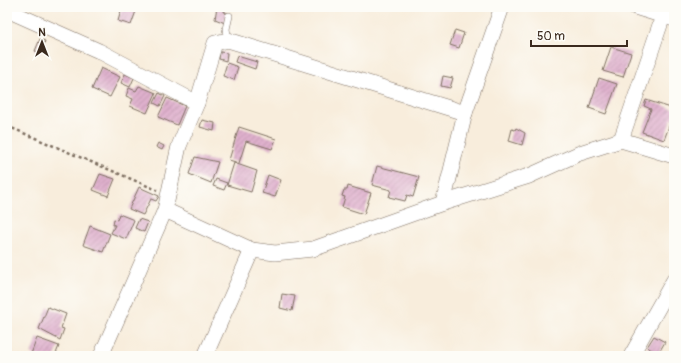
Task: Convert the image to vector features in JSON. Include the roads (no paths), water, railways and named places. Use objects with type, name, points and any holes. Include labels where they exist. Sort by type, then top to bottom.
[{"type":"street","points":[[443,203],[465,113],[502,7]]},
{"type":"street","points":[[621,140],[668,18],[635,7]]},
{"type":"street","points":[[7,10],[99,51],[197,102]]},
{"type":"street","points":[[101,356],[165,210],[179,146],[197,102],[215,44],[228,40],[465,113]]},
{"type":"street","points":[[165,210],[252,250],[275,253],[313,249],[443,203],[529,176],[580,153],[621,140],[674,156]]},
{"type":"street","points":[[205,356],[252,250]]},
{"type":"street","points":[[631,356],[674,280]]},
{"type":"lane","points":[[228,40],[226,29],[229,16]]}]
